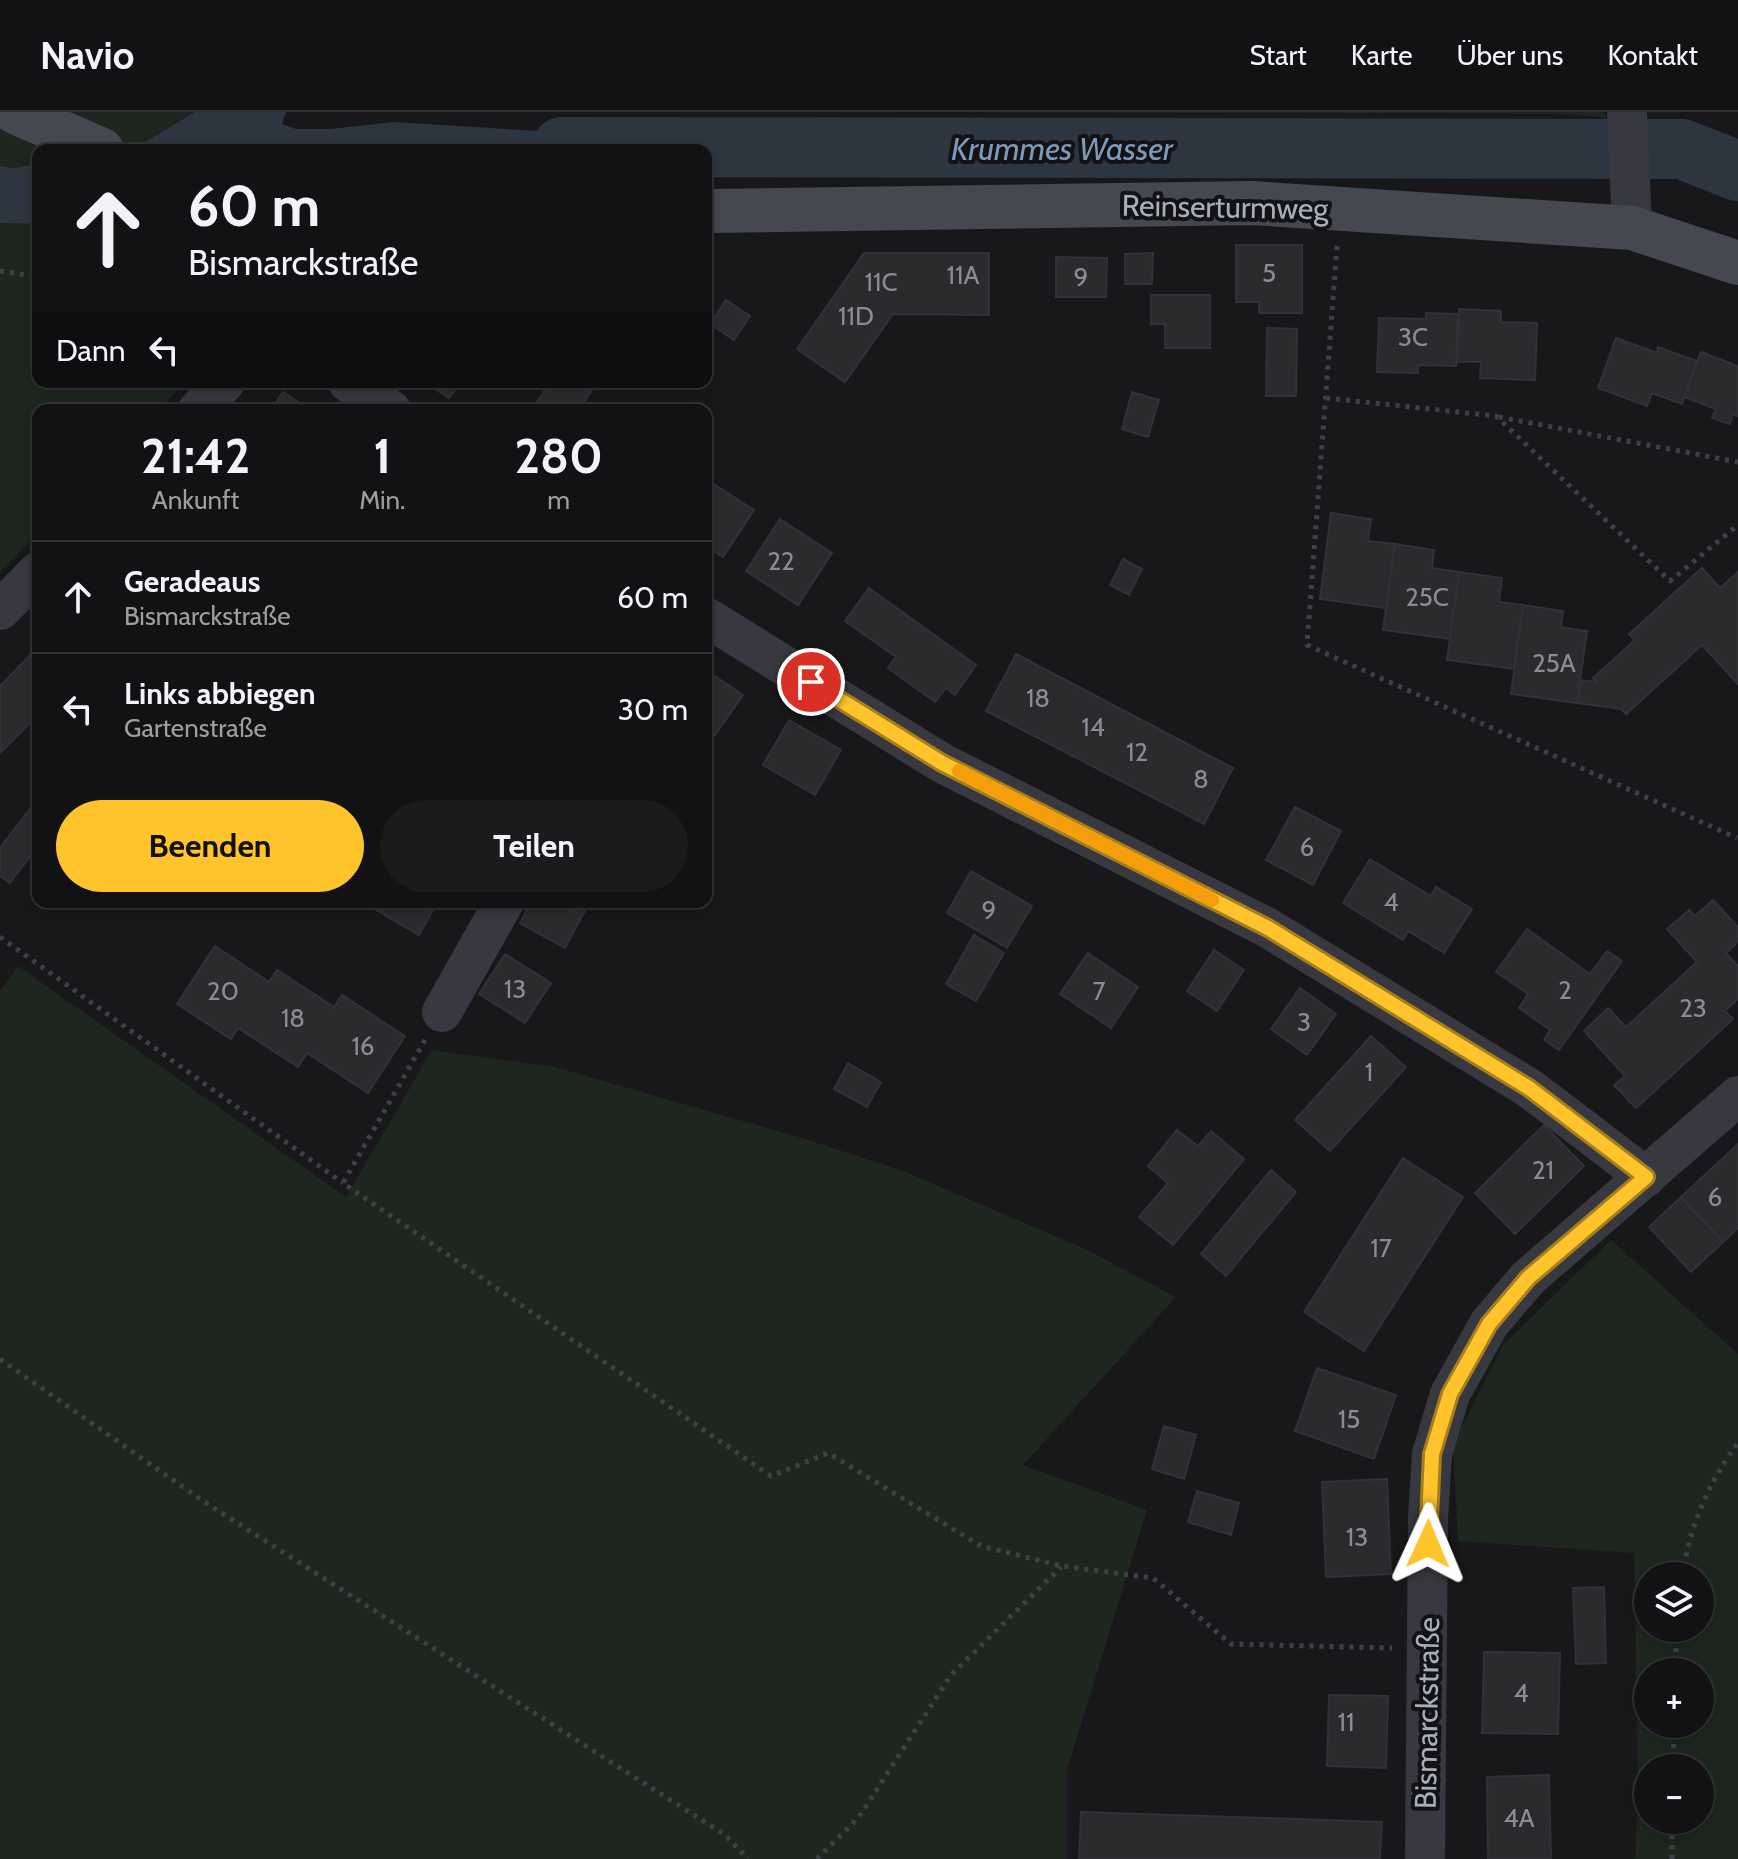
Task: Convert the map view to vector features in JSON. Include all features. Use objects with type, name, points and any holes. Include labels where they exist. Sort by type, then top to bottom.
[{"type":"main road","points":[[15,112],[88,144]]},
{"type":"main road","name":"Reinserturmweg","points":[[712,211],[1252,203],[1632,228],[1738,263]]},
{"type":"street","points":[[1627,112],[1632,228]]},
{"type":"street","points":[[204,404],[219,388]]},
{"type":"street","points":[[357,388],[382,404]]},
{"type":"street","points":[[0,610],[32,578]]},
{"type":"street","points":[[712,621],[942,763],[1268,928],[1529,1088],[1646,1177],[1738,1096]]},
{"type":"street","points":[[442,1012],[501,908]]},
{"type":"street","name":"Bismarckstraße","points":[[1425,1859],[1428,1518],[1432,1454],[1450,1394],[1489,1324],[1528,1278],[1646,1177]]},
{"type":"path","points":[[1340,209],[1307,645],[1737,838]]},
{"type":"path","points":[[0,271],[32,276]]},
{"type":"path","points":[[1326,398],[1496,416],[1738,462]]},
{"type":"path","points":[[1496,416],[1670,581],[1738,525]]},
{"type":"path","points":[[0,937],[343,1183],[771,1476],[828,1453],[981,1546],[1062,1566],[1153,1578],[1231,1644],[1428,1649]]},
{"type":"path","points":[[343,1183],[442,1012]]},
{"type":"path","points":[[0,1359],[203,1501],[725,1835],[748,1859]]},
{"type":"path","points":[[1687,1562],[1700,1509],[1716,1473],[1738,1443]]},
{"type":"path","points":[[817,1859],[859,1817],[951,1675],[1062,1566]]},
{"type":"path","points":[[1672,1834],[1672,1859]]},
{"type":"shaded area","points":[[0,112],[195,112],[147,141],[132,144],[32,144],[32,165],[14,168],[0,166]]},
{"type":"shaded area","points":[[195,112],[286,112],[282,124],[296,129],[331,129],[394,122],[634,137],[641,144],[132,144],[147,141]]},
{"type":"shaded area","points":[[976,112],[1604,112],[1607,118],[1565,114]]},
{"type":"shaded area","points":[[32,165],[32,224],[0,223],[0,166],[14,168]]},
{"type":"shaded area","points":[[0,223],[32,224],[32,388],[180,388],[164,404],[32,404],[32,539],[0,572]]},
{"type":"shaded area","points":[[18,966],[346,1197],[432,1050],[555,1067],[802,1138],[906,1172],[1081,1247],[1176,1297],[1023,1465],[1147,1510],[1067,1770],[1067,1859],[0,1859],[0,991]]},
{"type":"shaded area","points":[[1611,1240],[1738,1354],[1738,1859],[1635,1859],[1636,1834],[1714,1834],[1714,1754],[1637,1754],[1637,1738],[1714,1738],[1714,1658],[1636,1658],[1635,1642],[1714,1642],[1714,1562],[1634,1562],[1634,1553],[1458,1541],[1453,1445],[1503,1345]]},
{"type":"building","points":[[1236,245],[1302,245],[1302,313],[1259,313],[1259,302],[1236,302]]},
{"type":"building","points":[[864,253],[989,253],[989,315],[893,314],[845,382],[797,349]]},
{"type":"building","points":[[1153,253],[1152,284],[1125,284],[1125,254]]},
{"type":"building","points":[[1056,257],[1107,258],[1106,297],[1056,297]]},
{"type":"building","points":[[1151,295],[1210,295],[1210,348],[1165,348],[1165,324],[1151,324]]},
{"type":"building","points":[[726,300],[750,316],[734,340],[712,325]]},
{"type":"building","points":[[1459,309],[1501,311],[1501,322],[1537,323],[1535,380],[1480,378],[1481,362],[1457,362]]},
{"type":"building","points":[[1426,313],[1458,314],[1456,366],[1418,365],[1418,373],[1377,372],[1379,318],[1426,319]]},
{"type":"building","points":[[1267,328],[1297,329],[1296,396],[1266,396]]},
{"type":"building","points":[[1616,338],[1657,353],[1658,347],[1697,361],[1682,404],[1652,393],[1647,406],[1598,388]]},
{"type":"building","points":[[1701,352],[1738,366],[1738,416],[1733,415],[1730,424],[1712,418],[1716,409],[1684,397]]},
{"type":"building","points":[[434,388],[456,388],[449,398]]},
{"type":"building","points":[[546,388],[593,388],[583,404],[536,404]]},
{"type":"building","points":[[283,392],[301,404],[275,404]]},
{"type":"building","points":[[1132,392],[1159,400],[1148,437],[1122,429]]},
{"type":"building","points":[[712,483],[754,510],[723,557],[712,550]]},
{"type":"building","points":[[1331,513],[1371,519],[1368,541],[1395,544],[1386,608],[1320,599]]},
{"type":"building","points":[[780,519],[832,553],[798,605],[746,571]]},
{"type":"building","points":[[1395,544],[1434,550],[1432,568],[1459,572],[1450,639],[1383,630]]},
{"type":"building","points":[[1123,559],[1142,569],[1129,595],[1110,585]]},
{"type":"building","points":[[1702,568],[1720,588],[1738,572],[1738,684],[1702,645],[1626,714],[1621,709],[1577,703],[1580,680],[1597,682],[1593,678],[1635,640],[1629,634]]},
{"type":"building","points":[[1459,572],[1502,578],[1499,602],[1523,605],[1514,669],[1447,660]]},
{"type":"building","points":[[869,588],[976,665],[955,695],[946,688],[935,702],[888,668],[896,657],[845,621]]},
{"type":"building","points":[[1523,605],[1563,611],[1561,627],[1587,631],[1577,703],[1511,694]]},
{"type":"building","points":[[32,653],[32,721],[0,753],[0,686]]},
{"type":"building","points":[[1016,654],[1233,768],[1204,824],[986,711]]},
{"type":"building","points":[[712,674],[743,695],[712,739]]},
{"type":"building","points":[[789,720],[841,750],[815,795],[763,765]]},
{"type":"building","points":[[32,806],[32,854],[10,883],[0,876],[0,848]]},
{"type":"building","points":[[1295,807],[1341,831],[1313,885],[1266,860]]},
{"type":"building","points":[[1370,859],[1431,896],[1436,887],[1472,909],[1444,953],[1408,931],[1403,940],[1343,903]]},
{"type":"building","points":[[971,871],[1032,906],[1007,948],[947,913]]},
{"type":"building","points":[[1713,900],[1738,927],[1738,942],[1726,953],[1738,966],[1738,999],[1725,1011],[1733,1019],[1636,1108],[1614,1085],[1625,1076],[1584,1031],[1608,1008],[1626,1027],[1697,962],[1667,929],[1689,910],[1695,916]]},
{"type":"building","points":[[377,908],[434,908],[419,935]]},
{"type":"building","points":[[528,908],[568,908],[582,916],[565,948],[520,923]]},
{"type":"building","points":[[568,908],[587,908],[582,916]]},
{"type":"building","points":[[1527,929],[1590,974],[1607,951],[1622,961],[1559,1050],[1544,1040],[1550,1030],[1519,1008],[1528,994],[1496,972]]},
{"type":"building","points":[[974,935],[1004,953],[976,1001],[946,984]]},
{"type":"building","points":[[215,946],[269,982],[277,970],[334,1007],[342,995],[405,1036],[368,1093],[307,1053],[298,1067],[238,1028],[231,1039],[177,1004]]},
{"type":"building","points":[[1214,950],[1244,970],[1217,1011],[1187,991]]},
{"type":"building","points":[[1088,953],[1138,987],[1111,1028],[1060,994]]},
{"type":"building","points":[[505,954],[551,983],[525,1023],[479,994]]},
{"type":"building","points":[[1300,988],[1336,1014],[1307,1055],[1271,1029]]},
{"type":"building","points":[[1371,1036],[1406,1067],[1330,1151],[1295,1120]]},
{"type":"building","points":[[848,1063],[881,1082],[867,1107],[834,1089]]},
{"type":"building","points":[[1544,1125],[1584,1166],[1515,1234],[1475,1193]]},
{"type":"building","points":[[1177,1130],[1198,1146],[1211,1131],[1244,1159],[1173,1245],[1139,1217],[1168,1183],[1148,1166]]},
{"type":"building","points":[[1738,1144],[1738,1228],[1723,1242],[1681,1197]]},
{"type":"building","points":[[1403,1158],[1463,1197],[1364,1351],[1304,1312]]},
{"type":"building","points":[[1271,1170],[1296,1192],[1226,1276],[1201,1254]]},
{"type":"building","points":[[1681,1197],[1723,1242],[1691,1272],[1649,1227]]},
{"type":"building","points":[[1317,1368],[1396,1395],[1374,1459],[1295,1431]]},
{"type":"building","points":[[1164,1426],[1196,1435],[1184,1479],[1152,1469]]},
{"type":"building","points":[[1387,1479],[1391,1574],[1326,1577],[1322,1482]]},
{"type":"building","points":[[1197,1491],[1239,1503],[1231,1535],[1188,1522]]},
{"type":"building","points":[[1604,1587],[1606,1663],[1576,1664],[1573,1588]]},
{"type":"building","points":[[1484,1652],[1560,1653],[1558,1734],[1482,1733]]},
{"type":"building","points":[[1329,1695],[1388,1696],[1386,1768],[1327,1766]]},
{"type":"building","points":[[1549,1775],[1551,1859],[1488,1859],[1487,1777]]},
{"type":"building","points":[[1081,1812],[1382,1822],[1380,1859],[1079,1859]]},
{"type":"waterway","name":"Krummes Wasser","points":[[712,147],[1682,149],[1738,171]]},
{"type":"slow traffic","points":[[959,771],[1212,900]]},
{"type":"route","points":[[811,682],[942,763],[1268,928],[1529,1088],[1646,1177],[1528,1278],[1489,1324],[1450,1394],[1432,1454],[1428,1544]]}]
